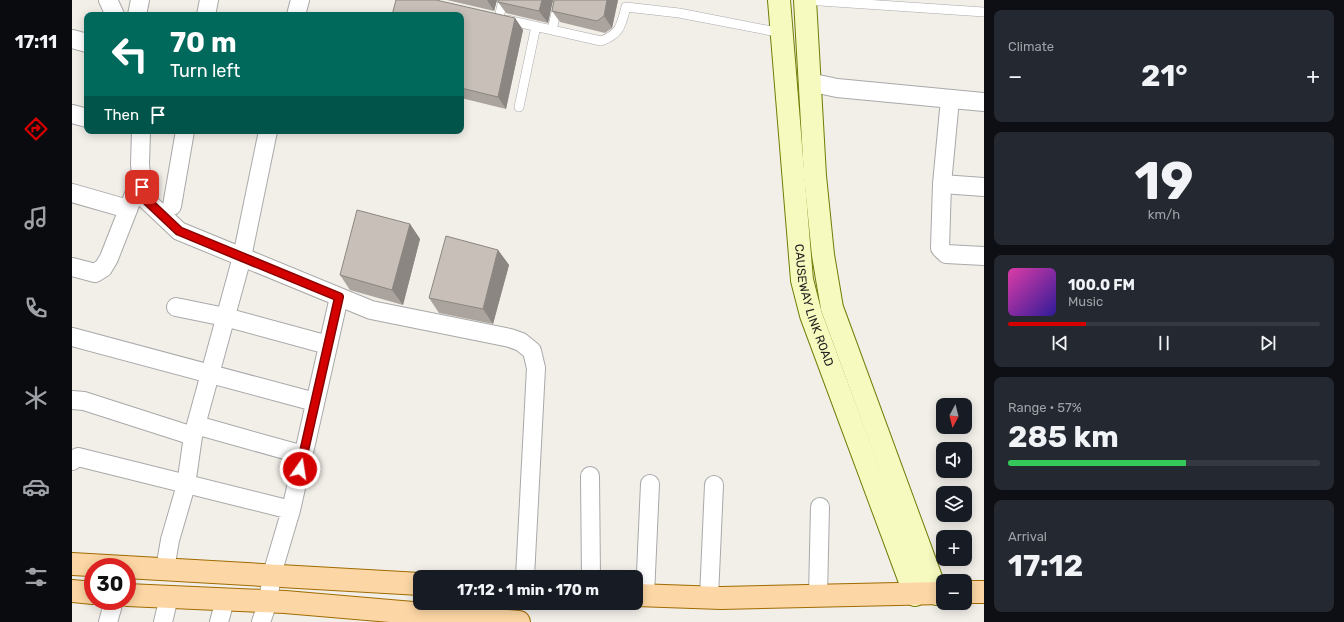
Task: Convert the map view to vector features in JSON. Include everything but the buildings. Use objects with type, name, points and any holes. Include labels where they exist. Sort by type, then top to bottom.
[{"type":"main road","name":"CAUSEWAY LINK ROAD","points":[[779,0],[802,280],[811,315],[915,595]]},
{"type":"main road","name":"CAUSEWAY LINK ROAD","points":[[805,0],[809,82],[822,247],[832,308],[936,582]]},
{"type":"main road","points":[[72,564],[272,574],[413,584]]},
{"type":"main road","points":[[72,591],[84,592]]},
{"type":"main road","points":[[972,592],[984,592]]},
{"type":"main road","points":[[643,595],[709,597],[915,595],[936,593]]},
{"type":"main road","points":[[136,595],[268,602],[519,622]]},
{"type":"street","points":[[108,0],[114,12]]},
{"type":"street","points":[[138,12],[140,0]]},
{"type":"street","points":[[207,12],[209,0]]},
{"type":"street","points":[[297,12],[300,0]]},
{"type":"street","points":[[72,39],[84,42]]},
{"type":"street","points":[[809,82],[837,88],[984,102]]},
{"type":"street","points":[[950,99],[942,184],[940,248],[946,254],[984,256]]},
{"type":"street","points":[[72,114],[84,117]]},
{"type":"street","points":[[138,134],[143,197],[179,231],[371,310],[510,338],[521,342],[532,351],[536,368],[525,570]]},
{"type":"street","points":[[172,206],[184,134]]},
{"type":"street","points":[[165,569],[170,540],[186,485],[195,431],[242,257],[267,134]]},
{"type":"street","points":[[72,267],[95,273],[104,268],[110,258],[141,176]]},
{"type":"street","points":[[942,184],[984,188]]},
{"type":"street","points":[[72,193],[128,209]]},
{"type":"street","points":[[261,622],[268,602],[272,574],[291,510],[339,297]]},
{"type":"street","points":[[176,307],[225,317],[328,345]]},
{"type":"street","points":[[72,337],[316,402]]},
{"type":"street","points":[[72,400],[84,401],[195,431],[304,455]]},
{"type":"street","points":[[72,460],[78,457],[291,510]]},
{"type":"street","points":[[590,476],[591,570]]},
{"type":"street","points":[[643,570],[650,484]]},
{"type":"street","points":[[709,597],[714,485]]},
{"type":"street","points":[[818,596],[820,507]]},
{"type":"street","points":[[163,622],[169,597]]},
{"type":"street","points":[[219,622],[225,600]]},
{"type":"street","points":[[108,622],[111,610]]},
{"type":"lane","points":[[503,0],[495,17],[601,41],[613,37],[622,24],[627,4],[782,33]]},
{"type":"lane","points":[[552,30],[559,0]]},
{"type":"lane","points":[[805,0],[984,12]]},
{"type":"lane","points":[[519,107],[536,26]]},
{"type":"route","points":[[142,187],[143,197],[179,231],[339,297],[300,469]]}]
